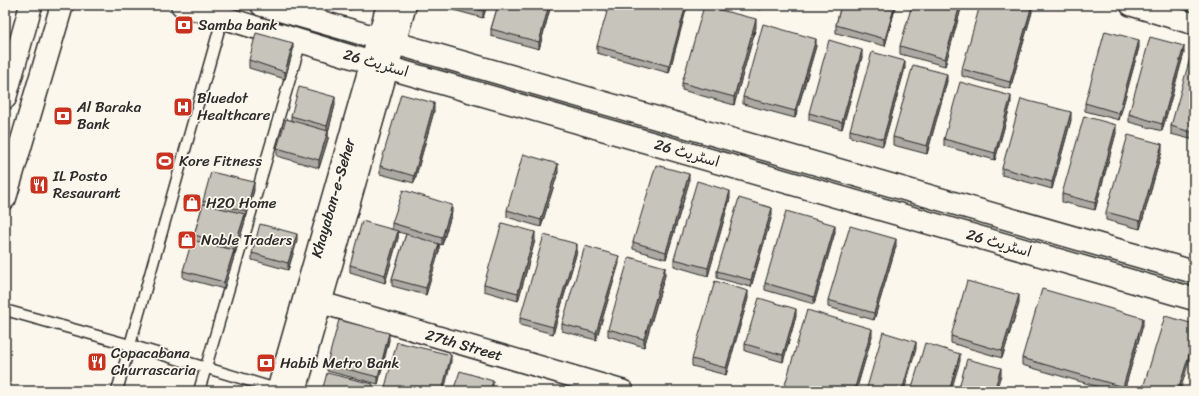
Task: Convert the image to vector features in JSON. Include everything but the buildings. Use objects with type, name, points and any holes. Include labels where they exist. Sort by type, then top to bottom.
[{"type":"main road","points":[[5,98],[31,5]]},
{"type":"main road","points":[[5,198],[62,5]]},
{"type":"main road","name":"اسٹریٹ 26","points":[[182,5],[224,11],[302,41],[380,65],[1194,299]]},
{"type":"main road","name":"اسٹریٹ 26","points":[[262,5],[1194,272]]},
{"type":"main road","name":"Khayaban-e-Seher","points":[[387,40],[388,5]]},
{"type":"main road","name":"Khayaban-e-Seher","points":[[284,391],[313,300],[387,40],[406,5]]},
{"type":"street","points":[[1131,5],[1194,24]]},
{"type":"street","name":"27th Street","points":[[313,300],[623,391]]},
{"type":"lane","points":[[117,391],[224,11]]},
{"type":"lane","points":[[199,391],[302,41]]},
{"type":"lane","points":[[5,310],[130,345],[284,391]]},
{"type":"place","name":"Samba bank","points":[[184,25]]},
{"type":"place","name":"Bluedot Healthcare","points":[[183,107]]},
{"type":"place","name":"Al Baraka Bank","points":[[63,116]]},
{"type":"place","name":"Kore Fitness","points":[[165,161]]},
{"type":"place","name":"IL Posto Resaurant","points":[[39,185]]},
{"type":"place","name":"H2O Home","points":[[192,203]]},
{"type":"place","name":"Noble Traders","points":[[187,240]]},
{"type":"place","name":"Copacabana Churrascaria","points":[[97,362]]},
{"type":"place","name":"Habib Metro Bank","points":[[266,363]]}]
